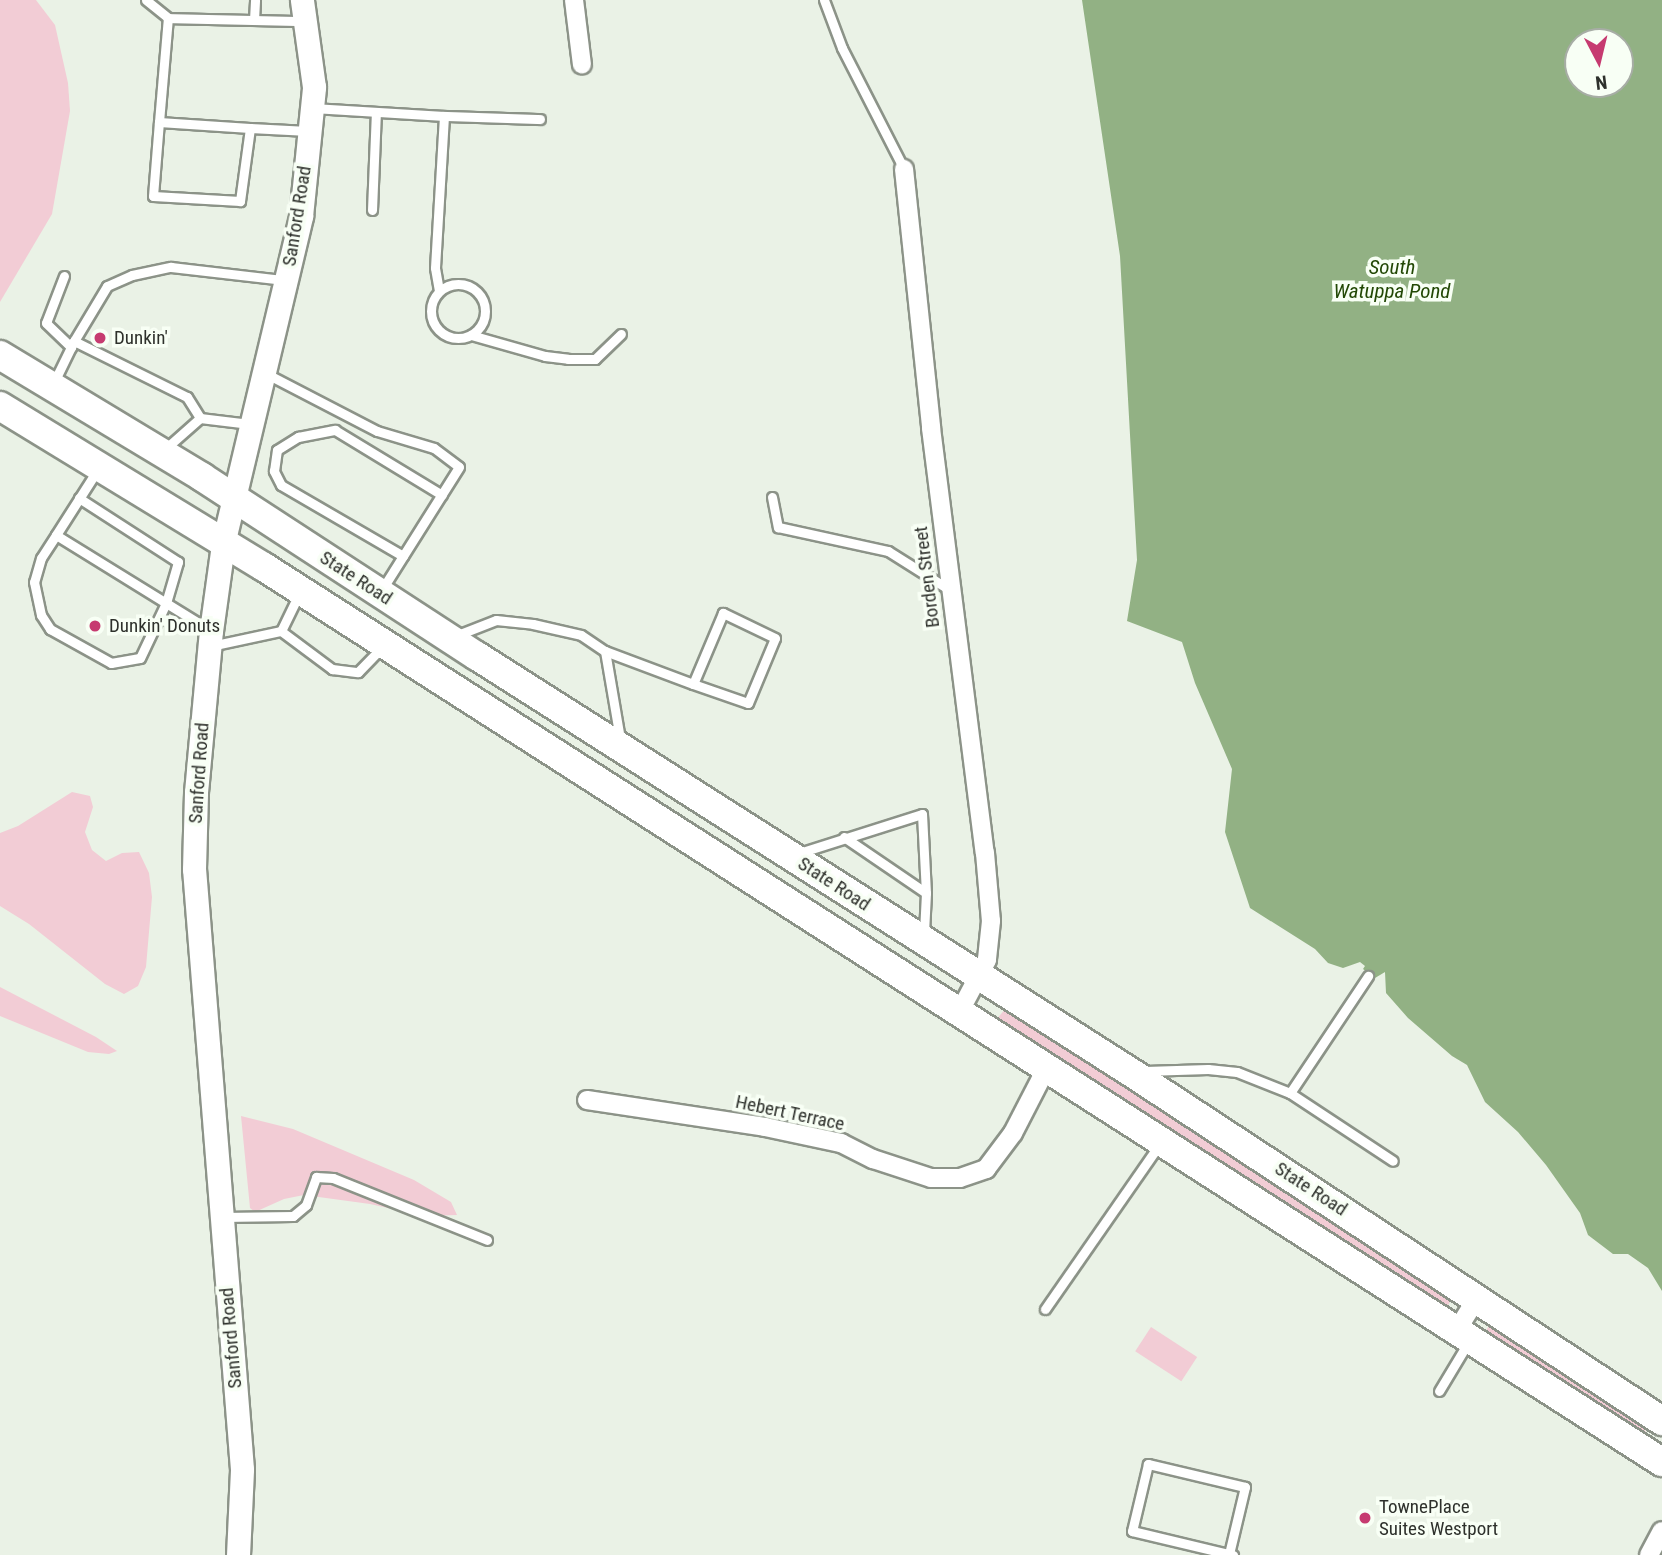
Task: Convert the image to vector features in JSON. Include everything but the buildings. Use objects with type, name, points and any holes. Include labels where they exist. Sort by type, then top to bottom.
[{"type":"main road","name":"State Road","points":[[0,355],[162,452],[923,942],[1129,1071],[1662,1421]]},
{"type":"main road","name":"State Road","points":[[0,406],[301,590],[798,911],[960,1011],[1662,1462]]},
{"type":"street","points":[[574,0],[582,65]]},
{"type":"street","name":"Sanford Road","points":[[238,1555],[242,1469],[194,869],[197,792],[210,638],[223,544],[236,499],[301,216],[314,87],[304,10]]},
{"type":"street","name":"Borden Street","points":[[904,169],[950,590],[985,853],[990,921],[987,960],[960,1011]]},
{"type":"street","name":"Hebert Terrace","points":[[587,1100],[765,1126],[841,1143],[873,1159],[931,1178],[960,1178],[986,1168],[1013,1133],[1047,1067]]},
{"type":"street","points":[[1464,1334],[1476,1300]]},
{"type":"street","points":[[1649,1555],[1662,1531]]},
{"type":"lane","points":[[146,0],[168,18],[254,20],[304,10]]},
{"type":"lane","points":[[254,20],[255,0]]},
{"type":"lane","points":[[824,0],[842,48],[904,169]]},
{"type":"lane","points":[[168,18],[152,196],[240,201],[250,128]]},
{"type":"lane","points":[[312,108],[540,119]]},
{"type":"lane","points":[[372,210],[376,112]]},
{"type":"lane","points":[[439,291],[435,268],[444,116]]},
{"type":"lane","points":[[159,122],[309,131]]},
{"type":"lane","points":[[52,386],[72,344],[107,286],[132,275],[171,267],[286,280]]},
{"type":"lane","points":[[64,276],[46,323],[72,344],[187,397],[200,418]]},
{"type":"lane","points":[[471,335],[482,324],[485,309],[480,295],[468,285],[452,284],[439,291],[431,305],[432,320],[441,332],[456,338],[471,335],[545,356],[595,359],[621,334]]},
{"type":"lane","points":[[264,373],[377,431],[434,448],[459,467],[380,593]]},
{"type":"lane","points":[[162,452],[200,418],[252,424]]},
{"type":"lane","points":[[403,555],[281,485],[274,471],[277,450],[298,437],[335,430],[442,495]]},
{"type":"lane","points":[[79,498],[178,562],[166,603],[140,658],[111,663],[50,629],[41,615],[34,582],[41,558],[79,498],[99,468]]},
{"type":"lane","points":[[772,497],[778,527],[888,551],[950,590]]},
{"type":"lane","points":[[56,535],[166,603],[210,638],[281,631],[332,668],[358,672],[384,644]]},
{"type":"lane","points":[[281,631],[301,590]]},
{"type":"lane","points":[[451,639],[496,621],[533,624],[581,635],[605,652],[693,684],[748,703],[775,638],[723,613],[693,684]]},
{"type":"lane","points":[[605,652],[622,748]]},
{"type":"lane","points":[[791,856],[922,814],[926,893],[923,942]]},
{"type":"lane","points":[[844,837],[926,893]]},
{"type":"lane","points":[[1290,1093],[1368,976]]},
{"type":"lane","points":[[1129,1071],[1208,1069],[1237,1072],[1290,1093],[1394,1161]]},
{"type":"lane","points":[[1045,1309],[1161,1141]]},
{"type":"lane","points":[[220,1217],[293,1216],[306,1205],[316,1177],[333,1178],[487,1240]]},
{"type":"lane","points":[[1439,1391],[1464,1334]]},
{"type":"lane","points":[[1147,1464],[1245,1487],[1231,1554],[1132,1531],[1147,1464]]},
{"type":"shaded area","points":[[0,0],[36,0],[55,25],[68,83],[70,111],[52,214],[0,302]]},
{"type":"shaded area","points":[[72,792],[90,796],[93,807],[85,832],[92,850],[106,861],[122,853],[139,852],[149,873],[152,897],[146,967],[138,986],[124,994],[105,984],[29,924],[0,906],[0,833],[18,826]]},
{"type":"shaded area","points":[[0,987],[96,1037],[117,1051],[109,1054],[88,1052],[0,1016]]},
{"type":"shaded area","points":[[1006,1008],[1448,1292],[1452,1299],[1444,1311],[996,1020]]},
{"type":"shaded area","points":[[241,1116],[293,1129],[414,1180],[451,1202],[457,1215],[424,1216],[370,1204],[304,1195],[284,1199],[255,1212],[250,1208]]},
{"type":"shaded area","points":[[1490,1324],[1629,1412],[1653,1440],[1484,1334]]},
{"type":"shaded area","points":[[1151,1327],[1197,1357],[1181,1381],[1135,1351]]},
{"type":"water","name":"South Watuppa Pond","points":[[1082,0],[1662,0],[1662,1291],[1648,1268],[1628,1254],[1613,1254],[1588,1235],[1580,1213],[1546,1165],[1518,1132],[1485,1102],[1467,1065],[1452,1056],[1408,1018],[1386,993],[1385,972],[1375,978],[1363,969],[1365,966],[1360,962],[1343,968],[1328,963],[1315,949],[1250,908],[1225,832],[1232,769],[1195,683],[1182,642],[1127,621],[1137,560],[1120,256]]},
{"type":"place","name":"Dunkin'","points":[[100,338]]},
{"type":"place","name":"Dunkin' Donuts","points":[[95,626]]},
{"type":"place","name":"TownePlace Suites Westport","points":[[1365,1518]]}]
